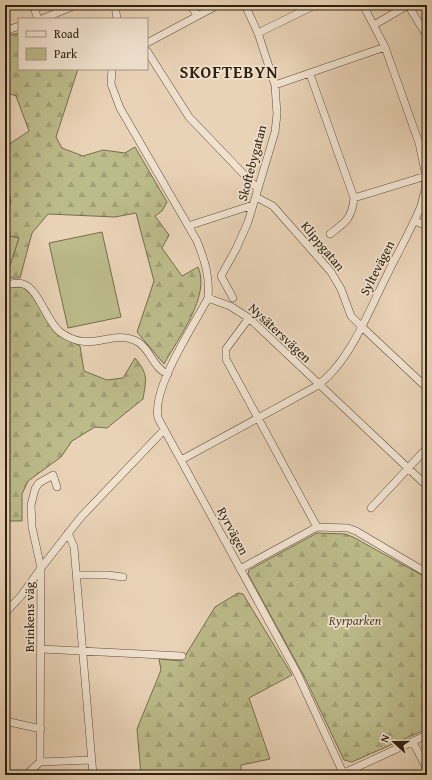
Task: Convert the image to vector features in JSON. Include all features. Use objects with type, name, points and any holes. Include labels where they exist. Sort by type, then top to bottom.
[{"type":"street","points":[[29,5],[34,8],[38,18]]},
{"type":"street","points":[[44,18],[76,5]]},
{"type":"street","points":[[115,5],[116,18]]},
{"type":"street","points":[[191,5],[198,16]]},
{"type":"street","points":[[148,42],[218,5]]},
{"type":"street","name":"Skoftebygatan","points":[[233,298],[221,276],[243,235],[257,193],[275,132],[278,101],[275,85],[258,33],[244,5]]},
{"type":"street","points":[[258,33],[315,5]]},
{"type":"street","name":"Syltevägen","points":[[181,460],[318,385],[344,357],[415,221],[425,190],[426,168],[419,143],[385,47],[363,5]]},
{"type":"street","points":[[374,25],[408,5],[427,36]]},
{"type":"street","points":[[5,31],[18,26]]},
{"type":"street","points":[[275,85],[385,47]]},
{"type":"street","name":"Klippgatan","points":[[148,53],[189,117],[257,193],[273,206],[331,272],[341,288],[351,316],[427,388]]},
{"type":"street","points":[[112,70],[111,84],[120,108],[197,242],[207,268],[208,298]]},
{"type":"street","points":[[310,74],[354,198],[352,213],[346,222],[330,234]]},
{"type":"street","points":[[354,198],[426,176]]},
{"type":"street","points":[[188,226],[253,205]]},
{"type":"street","points":[[415,221],[427,226]]},
{"type":"street","points":[[5,285],[20,283],[26,285],[32,291],[51,322],[70,338],[91,342],[124,338],[135,340],[140,344],[162,372],[168,374]]},
{"type":"street","name":"Nysätersvägen","points":[[208,298],[230,306],[249,318],[318,385],[427,486]]},
{"type":"street","name":"Ryrvägen","points":[[208,298],[168,374],[156,405],[158,418],[297,673],[344,774]]},
{"type":"street","points":[[249,318],[226,349],[225,354],[317,527]]},
{"type":"street","points":[[5,614],[21,596],[40,568],[68,532],[164,430]]},
{"type":"street","points":[[371,508],[427,448]]},
{"type":"street","name":"Brinkens väg","points":[[40,762],[40,568],[32,527],[32,494],[39,483],[53,475],[57,486]]},
{"type":"street","points":[[240,569],[317,527],[348,528],[356,531],[427,573]]},
{"type":"street","points":[[68,532],[74,547],[77,575],[93,775]]},
{"type":"street","points":[[77,575],[108,574],[123,577]]},
{"type":"street","points":[[41,649],[182,656]]},
{"type":"street","points":[[5,721],[41,729]]},
{"type":"street","points":[[344,774],[427,735]]},
{"type":"street","points":[[412,742],[427,769]]},
{"type":"street","points":[[26,775],[40,762],[91,760]]},
{"type":"green space","points":[[18,33],[18,70],[78,70],[56,137],[62,148],[83,156],[103,150],[125,153],[135,147],[167,202],[162,211],[155,216],[169,235],[162,248],[182,276],[198,267],[201,278],[197,304],[164,364],[137,332],[154,281],[136,213],[115,217],[48,214],[32,233],[20,278],[6,278],[19,238],[10,236],[10,232],[5,231],[5,217],[11,202],[7,185],[5,186],[5,147],[29,131],[16,96],[5,92],[5,36]]},
{"type":"green space","points":[[102,232],[121,317],[68,328],[49,243]]},
{"type":"green space","points":[[10,236],[19,238],[5,283],[5,261]]},
{"type":"green space","points":[[11,287],[23,287],[32,296],[56,333],[80,346],[84,371],[107,380],[123,378],[135,358],[143,369],[145,382],[143,399],[107,428],[95,427],[72,441],[61,457],[28,481],[22,494],[22,521],[7,521],[5,524],[5,289]]},
{"type":"green space","name":"Ryrparken","points":[[317,533],[345,534],[353,537],[427,578],[427,729],[352,762],[344,760],[306,680],[248,574],[249,570]]},
{"type":"green space","points":[[238,593],[243,594],[292,675],[249,698],[270,759],[241,765],[241,775],[141,775],[137,729],[161,670],[159,659],[182,661],[215,607]]},
{"type":"district","name":"SKOFTEBYN","points":[[229,71]]}]
